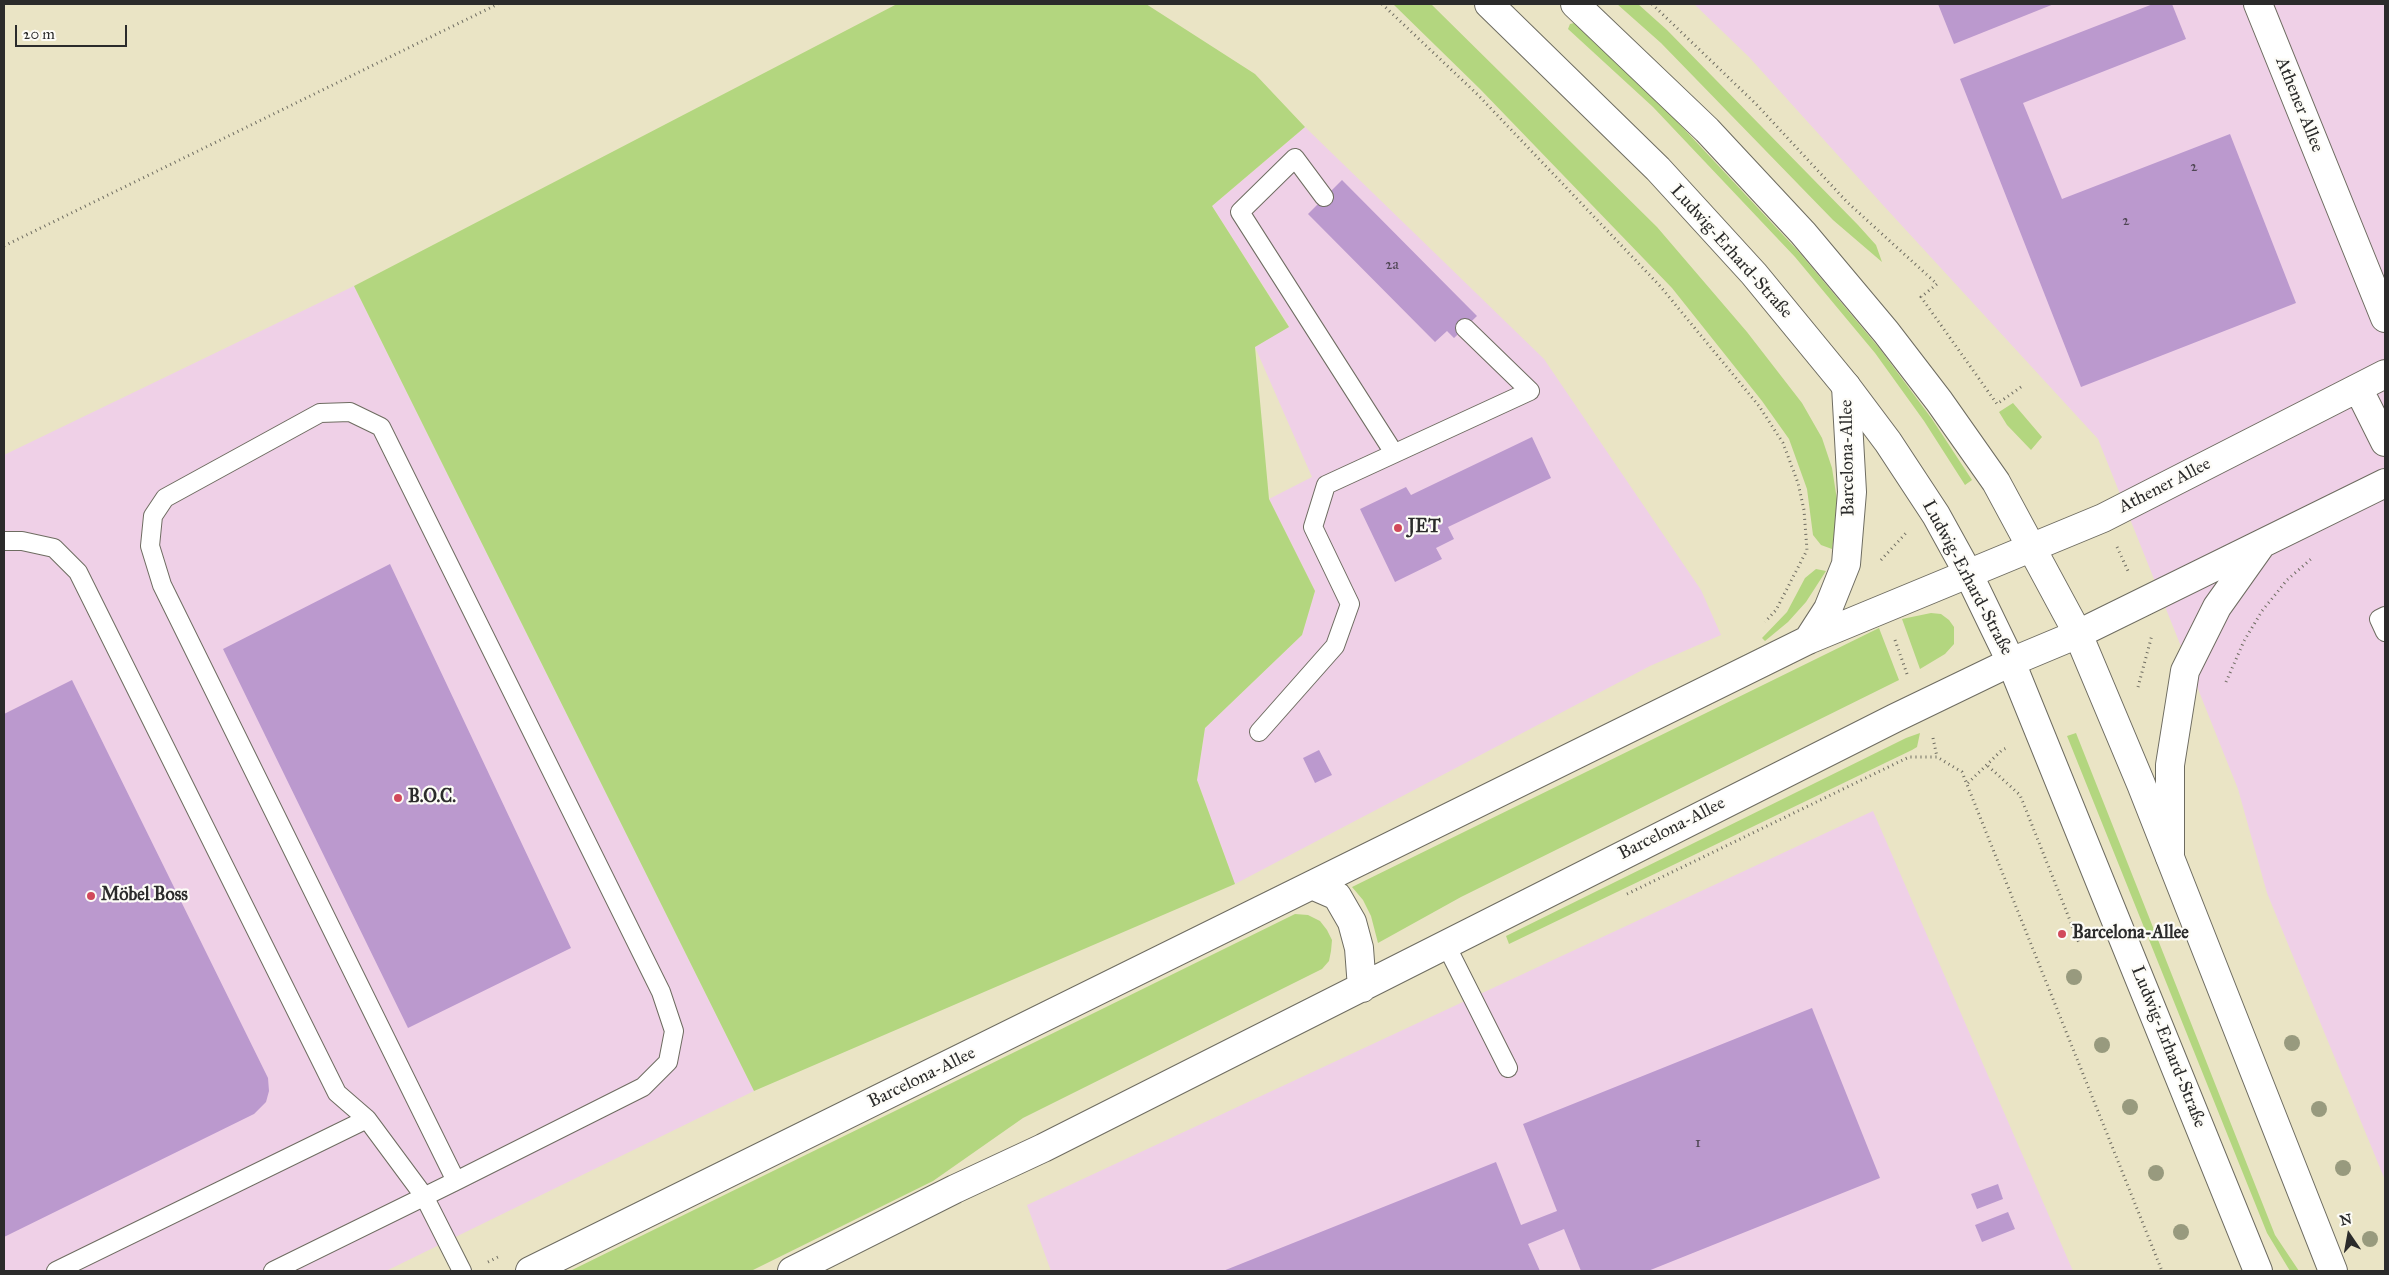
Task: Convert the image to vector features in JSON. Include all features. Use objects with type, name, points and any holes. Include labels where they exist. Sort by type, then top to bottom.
[{"type":"street","name":"Ludwig-Erhard-Straße","points":[[1489,4],[1658,170],[1754,274],[1846,386],[1888,442],[1925,497],[1968,573],[2011,662],[2258,1271]]},
{"type":"street","points":[[1574,4],[1707,130],[1803,233],[1881,327],[1938,401],[1996,482],[2078,634],[2170,858],[2333,1271]]},
{"type":"street","name":"Athener Allee","points":[[2258,4],[2385,318]]},
{"type":"street","name":"Athener Allee","points":[[1968,573],[2103,518],[2385,374]]},
{"type":"street","name":"Barcelona-Allee","points":[[1808,640],[1828,609],[1846,564],[1852,492],[1846,386]]},
{"type":"street","points":[[2358,388],[2385,442]]},
{"type":"street","points":[[2011,662],[2078,634],[2385,483]]},
{"type":"street","points":[[2170,858],[2170,765],[2185,671],[2217,607],[2264,542]]},
{"type":"street","name":"Barcelona-Allee","points":[[530,1271],[1314,886],[1808,640],[1968,573]]},
{"type":"street","name":"Barcelona-Allee","points":[[792,1271],[1362,988],[1445,943],[1895,718],[2011,662]]},
{"type":"street","points":[[1314,886],[1337,896],[1352,922],[1359,948],[1362,988]]},
{"type":"lane","points":[[1324,198],[1295,158],[1240,212],[1394,453]]},
{"type":"lane","points":[[1259,732],[1335,646],[1350,604],[1313,528],[1326,485],[1530,391],[1465,328]]},
{"type":"lane","points":[[273,1271],[456,1181],[643,1087],[668,1062],[674,1031],[662,992],[382,427],[350,412],[320,413],[165,498],[153,516],[150,546],[162,585],[456,1181]]},
{"type":"lane","points":[[4,541],[22,541],[54,548],[78,572],[337,1093],[367,1119],[424,1196],[462,1271]]},
{"type":"lane","points":[[2385,616],[2379,619],[2385,632]]},
{"type":"lane","points":[[1445,943],[1508,1068]]},
{"type":"lane","points":[[56,1271],[367,1119]]},
{"type":"path","points":[[4,246],[498,4]]},
{"type":"path","points":[[1382,4],[1478,95],[1660,286],[1759,406],[1784,443],[1798,483],[1804,510],[1807,550]]},
{"type":"path","points":[[1652,4],[1756,104],[1847,202],[1937,284],[1920,297],[1997,404],[2021,387]]},
{"type":"path","points":[[1876,564],[1907,532]]},
{"type":"path","points":[[2116,545],[2131,577]]},
{"type":"path","points":[[2226,682],[2244,642],[2262,611],[2287,580],[2314,557]]},
{"type":"path","points":[[2138,688],[2154,628]]},
{"type":"path","points":[[1893,632],[1908,676]]},
{"type":"path","points":[[1968,782],[1988,766],[2002,750]]},
{"type":"path","points":[[1622,896],[1909,757],[1937,757],[1962,772],[1968,782],[2162,1271]]},
{"type":"path","points":[[1988,766],[2020,795],[2079,943]]},
{"type":"shaded area","points":[[1694,4],[2385,4],[2385,1180],[2267,893],[2238,789],[2098,439],[1749,57]]},
{"type":"shaded area","points":[[1305,127],[1544,359],[1701,590],[1721,635],[1650,666],[1235,884],[1197,780],[1205,728],[1302,635],[1315,591],[1269,499],[1312,477],[1255,347],[1289,326],[1212,206]]},
{"type":"shaded area","points":[[354,286],[754,1091],[386,1271],[4,1271],[4,455]]},
{"type":"shaded area","points":[[1873,811],[2073,1271],[1051,1271],[1027,1205]]},
{"type":"green space","points":[[897,4],[1146,4],[1255,74],[1305,127],[1212,206],[1289,327],[1255,347],[1269,499],[1315,591],[1302,635],[1205,728],[1197,780],[1235,884],[754,1091],[354,286]]},
{"type":"green space","points":[[1393,4],[1431,4],[1657,227],[1747,332],[1802,403],[1822,438],[1832,468],[1838,506],[1832,549],[1821,545],[1813,535],[1807,489],[1789,439],[1762,401],[1672,288],[1480,89]]},
{"type":"green space","points":[[1617,4],[1638,4],[1667,30],[1858,225],[1876,245],[1882,262],[1833,220],[1661,43]]},
{"type":"green space","points":[[1574,23],[1658,101],[1799,252],[1880,349],[1932,419],[1972,480],[1965,485],[1924,421],[1875,353],[1795,257],[1653,107],[1568,29],[1570,24]]},
{"type":"green space","points":[[2013,403],[2042,437],[2031,450],[2007,425],[1999,412]]},
{"type":"green space","points":[[1816,569],[1826,571],[1806,602],[1788,622],[1765,641],[1762,638],[1787,612],[1805,578]]},
{"type":"green space","points":[[1931,613],[1941,614],[1949,620],[1954,627],[1954,644],[1945,654],[1920,669],[1902,619]]},
{"type":"green space","points":[[1879,628],[1899,680],[1461,897],[1378,943],[1371,916],[1363,900],[1352,887]]},
{"type":"green space","points":[[1920,733],[1917,747],[1912,750],[1509,944],[1506,936],[1906,738]]},
{"type":"green space","points":[[2076,733],[2275,1235],[2299,1271],[2290,1271],[2267,1233],[2067,736]]},
{"type":"green space","points":[[1295,914],[1308,915],[1320,921],[1332,940],[1329,961],[1322,969],[1023,1118],[933,1181],[751,1271],[570,1271]]},
{"type":"building","points":[[1938,4],[2054,4],[1954,44]]},
{"type":"building","points":[[2153,4],[2172,4],[2186,39],[2023,103],[2062,199],[2230,134],[2296,303],[2081,387],[1960,79]]},
{"type":"building","points":[[1342,180],[1477,316],[1454,338],[1447,331],[1435,342],[1308,214]]},
{"type":"building","points":[[1532,437],[1551,478],[1448,527],[1454,539],[1436,548],[1442,559],[1395,582],[1360,509],[1406,487],[1411,495]]},
{"type":"building","name":"B.O.C.","points":[[390,564],[571,948],[408,1028],[223,649]]},
{"type":"building","name":"Möbel Boss","points":[[72,680],[268,1078],[269,1091],[266,1102],[254,1114],[4,1237],[4,714]]},
{"type":"building","points":[[1319,750],[1332,775],[1315,783],[1303,758]]},
{"type":"building","points":[[1812,1008],[1880,1178],[1648,1271],[1581,1271],[1564,1229],[1528,1244],[1540,1271],[1223,1271],[1496,1162],[1521,1225],[1557,1211],[1523,1124]]},
{"type":"building","points":[[1998,1184],[2003,1199],[1977,1209],[1971,1194]]},
{"type":"building","points":[[2008,1212],[2015,1229],[1982,1242],[1975,1225]]},
{"type":"place","name":"JET","points":[[1398,528]]},
{"type":"place","name":"B.O.C.","points":[[398,798]]},
{"type":"place","name":"Möbel Boss","points":[[91,896]]},
{"type":"place","name":"Barcelona-Allee","points":[[2062,934]]}]
